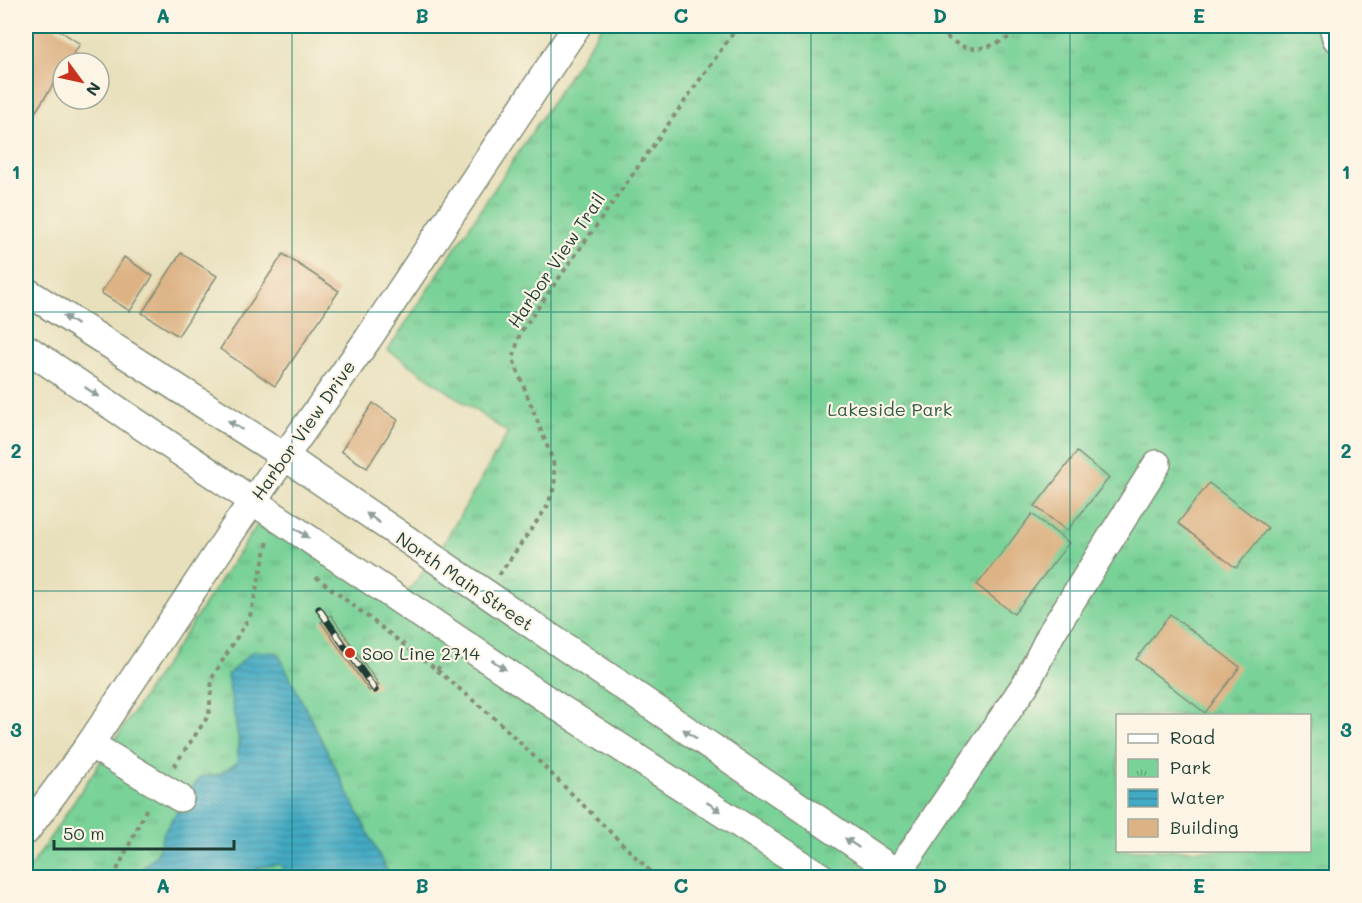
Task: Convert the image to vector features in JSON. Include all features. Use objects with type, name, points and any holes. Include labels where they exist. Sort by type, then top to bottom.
[{"type":"street","name":"Harbor View Drive","points":[[26,831],[90,744],[253,500],[368,339],[577,26]]},
{"type":"street","points":[[1333,26],[1336,38]]},
{"type":"street","name":"North Main Street","points":[[26,291],[284,456],[896,876]]},
{"type":"street","points":[[26,348],[555,705],[823,878]]},
{"type":"street","points":[[896,876],[1027,682],[1052,632],[1157,464]]},
{"type":"street","points":[[90,744],[169,792]]},
{"type":"path","name":"Harbor View Trail","points":[[486,595],[547,507],[555,485],[553,461],[513,359],[520,333],[738,26]]},
{"type":"path","points":[[932,26],[961,46],[988,46],[1004,41],[1024,26]]},
{"type":"path","points":[[113,878],[169,792],[189,748],[209,715],[212,678],[250,616],[268,540],[277,548]]},
{"type":"path","points":[[315,576],[438,670],[499,722],[657,878]]},
{"type":"path","points":[[438,670],[458,638]]},
{"type":"green space","name":"Lakeside Park","points":[[602,26],[1333,26],[1336,38],[1336,877],[390,877],[278,654],[227,675],[239,742],[237,763],[220,774],[199,778],[164,832],[157,854],[133,877],[26,878],[26,874],[257,525],[276,530],[397,606],[440,550],[508,433],[388,350]]},
{"type":"green space","points":[[279,864],[292,877],[249,878],[260,867]]},
{"type":"water","points":[[253,651],[278,653],[390,877],[292,877],[279,864],[260,867],[249,877],[133,878],[157,854],[164,832],[200,777],[220,774],[237,763],[239,742],[227,675]]},
{"type":"building","points":[[26,26],[53,26],[80,44],[75,51],[51,51],[51,88],[26,126]]},
{"type":"building","points":[[181,253],[217,276],[178,336],[142,313]]},
{"type":"building","points":[[283,254],[339,291],[275,386],[220,349]]},
{"type":"building","points":[[124,257],[153,276],[130,311],[101,293]]},
{"type":"building","points":[[373,403],[398,420],[367,468],[341,451]]},
{"type":"building","points":[[1077,452],[1109,478],[1067,531],[1035,506]]},
{"type":"building","points":[[1209,483],[1268,528],[1236,568],[1178,523]]},
{"type":"building","points":[[1032,514],[1069,543],[1014,614],[977,585]]},
{"type":"building","points":[[1170,614],[1240,667],[1205,713],[1136,659]]},
{"type":"building","name":"Soo Line 2714","points":[[331,615],[379,685],[369,691],[321,622]]},
{"type":"railway","points":[[319,609],[375,690]]},
{"type":"place","name":"Soo Line 2714","points":[[350,653]]}]
